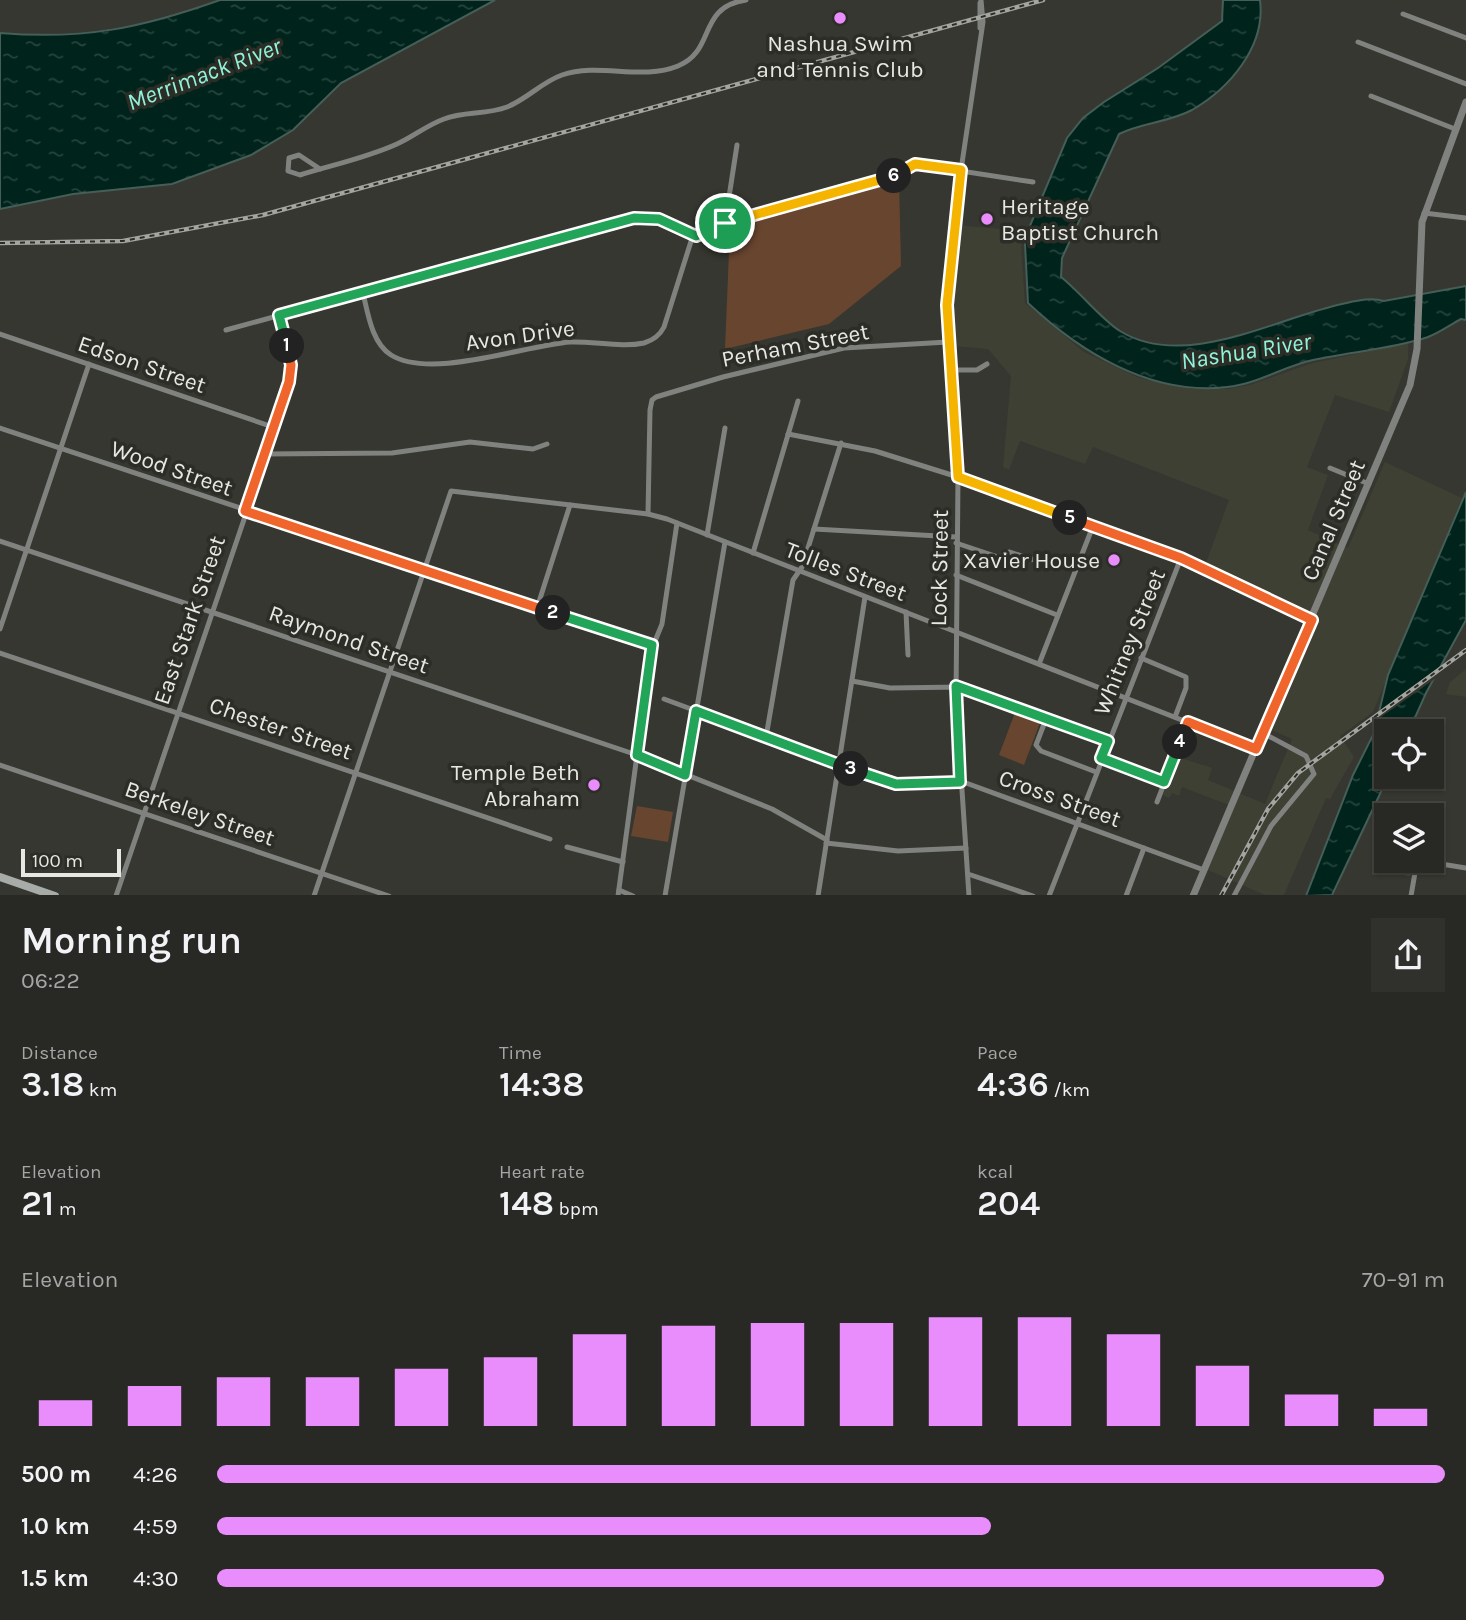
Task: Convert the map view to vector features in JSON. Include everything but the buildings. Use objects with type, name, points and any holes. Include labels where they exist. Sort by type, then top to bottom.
[{"type":"main road","points":[[0,877],[55,895]]},
{"type":"street","points":[[320,169],[299,155],[292,156],[286,164],[288,171],[297,175],[320,169],[383,150],[443,119],[504,108],[561,75],[582,71],[658,71],[680,65],[696,53],[717,12],[727,4],[746,0]]},
{"type":"street","name":"Lock Street","points":[[969,895],[956,686],[954,632],[958,477],[948,342],[950,265],[981,34],[981,0]]},
{"type":"street","points":[[1403,14],[1466,38]]},
{"type":"street","points":[[1358,41],[1466,84]]},
{"type":"street","points":[[1371,96],[1455,129]]},
{"type":"street","name":"Canal Street","points":[[1193,895],[1410,385],[1417,349],[1419,240],[1424,213],[1466,102]]},
{"type":"street","points":[[725,223],[737,145]]},
{"type":"street","points":[[226,330],[634,218],[659,219],[692,235],[702,234],[725,223],[880,181],[912,164],[1033,182]]},
{"type":"street","points":[[1424,213],[1466,218]]},
{"type":"street","name":"Avon Drive","points":[[363,293],[379,344],[390,354],[411,361],[492,358],[566,343],[642,343],[655,338],[664,327],[692,235]]},
{"type":"street","name":"East Stark Street","points":[[116,895],[291,373],[279,315]]},
{"type":"street","name":"Edson Street","points":[[0,334],[273,427]]},
{"type":"street","name":"Perham Street","points":[[649,514],[652,400],[723,377],[844,348],[948,342]]},
{"type":"street","points":[[0,629],[89,364]]},
{"type":"street","points":[[951,370],[977,370],[988,364]]},
{"type":"street","points":[[753,553],[799,401]]},
{"type":"street","name":"Wood Street","points":[[0,428],[652,645]]},
{"type":"street","points":[[707,535],[725,428]]},
{"type":"street","points":[[788,434],[841,443],[958,477],[1181,558],[1312,620]]},
{"type":"street","points":[[264,454],[392,453],[470,442],[533,449],[547,444]]},
{"type":"street","points":[[766,737],[793,580],[799,571],[814,529],[841,443]]},
{"type":"street","points":[[1330,468],[1369,484]]},
{"type":"street","name":"Tolles Street","points":[[424,570],[451,491],[649,514],[1256,749]]},
{"type":"street","points":[[537,608],[570,505]]},
{"type":"street","points":[[633,895],[619,893],[652,645],[662,624],[677,523]]},
{"type":"street","points":[[1039,664],[1093,526]]},
{"type":"street","points":[[814,529],[956,540],[998,557],[1009,552],[1041,562]]},
{"type":"street","name":"Raymond Street","points":[[0,541],[637,755],[772,809],[826,842]]},
{"type":"street","points":[[664,895],[725,542]]},
{"type":"street","name":"Whitney Street","points":[[1049,895],[1181,558]]},
{"type":"street","points":[[314,895],[424,570]]},
{"type":"street","points":[[956,575],[1058,615]]},
{"type":"street","points":[[818,895],[865,597]]},
{"type":"street","points":[[906,612],[908,655]]},
{"type":"street","name":"Chester Street","points":[[0,653],[550,839]]},
{"type":"street","points":[[1141,658],[1186,677],[1186,688],[1175,717]]},
{"type":"street","points":[[852,681],[890,688],[956,686],[1108,741]]},
{"type":"street","name":"Cross Street","points":[[664,699],[896,784],[960,782],[1204,870]]},
{"type":"street","points":[[1046,719],[1037,745],[1041,751],[1096,772]]},
{"type":"street","points":[[1157,802],[1188,722]]},
{"type":"street","points":[[1234,895],[1271,826],[1314,774],[1304,754],[1263,733]]},
{"type":"street","points":[[1101,758],[1164,782]]},
{"type":"street","name":"Berkeley Street","points":[[0,765],[389,895]]},
{"type":"street","points":[[826,842],[898,851],[966,848]]},
{"type":"street","points":[[567,847],[623,862]]},
{"type":"street","points":[[1126,895],[1144,848]]},
{"type":"street","points":[[1444,864],[1466,868]]},
{"type":"street","points":[[1411,895],[1415,873]]},
{"type":"street","points":[[968,874],[1033,895]]},
{"type":"shaded area","points":[[899,179],[901,266],[829,324],[725,349],[730,227]]},
{"type":"shaded area","points":[[956,225],[1024,231],[1021,248],[1025,303],[1084,352],[1139,378],[1194,389],[1228,389],[1250,385],[1309,364],[1408,343],[1408,359],[1389,412],[1335,395],[1307,467],[1328,475],[1308,530],[1348,548],[1385,462],[1462,498],[1373,712],[1340,736],[1354,757],[1330,799],[1326,798],[1284,895],[1265,895],[1208,870],[1234,807],[1182,787],[1179,796],[1172,793],[1169,798],[1163,795],[1178,757],[1212,768],[1208,780],[1265,804],[1292,739],[1272,730],[1320,618],[1206,563],[1229,500],[1093,447],[1085,464],[1020,441],[1009,470],[1003,467],[1011,376],[988,349],[953,346],[951,309]]},
{"type":"shaded area","points":[[1466,669],[1466,697],[1446,694],[1450,682]]},
{"type":"shaded area","points":[[1016,710],[1041,720],[1024,765],[999,755]]},
{"type":"shaded area","points":[[637,806],[673,812],[668,842],[631,836]]},
{"type":"shaded area","points":[[1390,873],[1410,873],[1410,876]]},
{"type":"water","name":"Merrimack River","points":[[220,0],[495,0],[341,83],[293,130],[251,155],[172,184],[73,194],[0,209],[0,33],[59,35],[112,30],[164,18]]},
{"type":"water","name":"Nashua River","points":[[1223,0],[1260,0],[1257,34],[1251,49],[1232,78],[1206,101],[1174,117],[1119,134],[1062,258],[1061,277],[1120,331],[1145,342],[1173,346],[1231,338],[1352,302],[1368,299],[1384,301],[1466,286],[1466,320],[1461,319],[1432,335],[1414,341],[1313,360],[1238,385],[1199,388],[1145,378],[1119,367],[1071,338],[1028,303],[1025,244],[1029,228],[1067,138],[1083,118],[1104,102],[1158,68],[1222,21]]},
{"type":"water","points":[[1466,492],[1466,620],[1414,719],[1377,719],[1388,675]]},
{"type":"water","points":[[1374,733],[1374,789],[1382,789],[1332,895],[1306,895],[1353,775]]},
{"type":"pier","points":[[1445,664],[1439,676],[1378,719],[1375,719],[1376,713]]},
{"type":"railway","points":[[0,243],[123,241],[263,215],[1043,0]]},
{"type":"railway","points":[[1222,895],[1268,809],[1298,773],[1466,650]]},
{"type":"place","name":"Nashua Swim and Tennis Club","points":[[840,18]]},
{"type":"place","name":"Heritage Baptist Church","points":[[987,219]]},
{"type":"place","name":"Xavier House","points":[[1114,560]]},
{"type":"place","name":"Temple Beth Abraham","points":[[594,785]]},
{"type":"route","points":[[912,164],[961,170],[947,305],[958,477],[1181,558],[1312,620],[1256,749],[1188,722],[1164,782],[1101,758],[1108,741],[956,686],[960,782],[904,785],[889,782],[696,711],[685,775],[637,755],[652,645],[245,511],[287,393],[291,373],[279,315],[634,218],[659,219],[696,236],[725,223],[880,181],[894,176],[912,164]]}]
